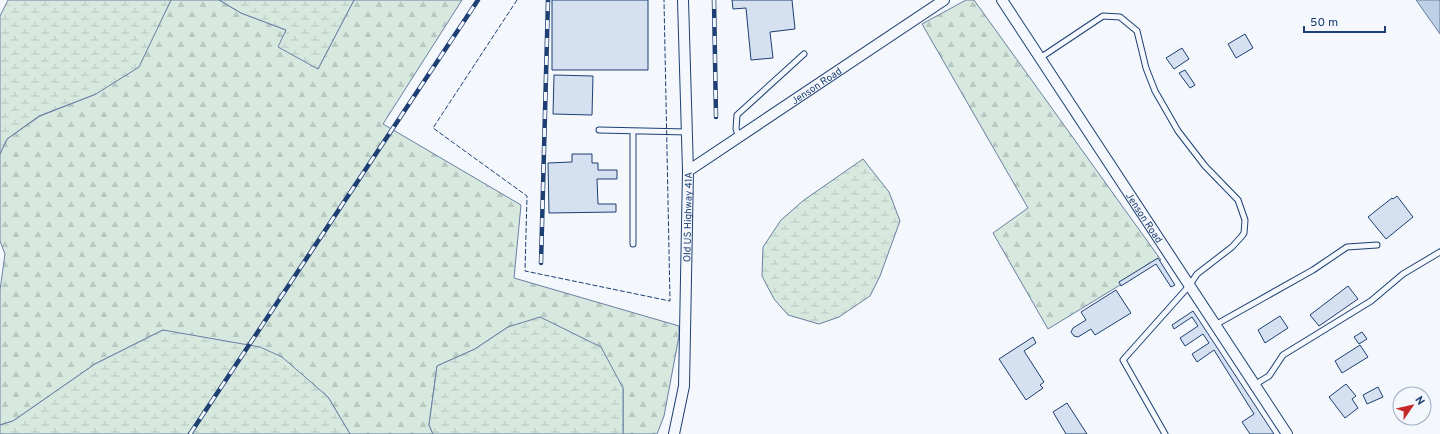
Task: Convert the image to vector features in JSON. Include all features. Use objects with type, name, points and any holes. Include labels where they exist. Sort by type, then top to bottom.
[{"type":"street","name":"Old US Highway 41A","points":[[674,434],[684,386],[688,171],[683,0]]},
{"type":"street","name":"Jenson Road","points":[[688,171],[944,0]]},
{"type":"street","name":"Jenson Road","points":[[1002,0],[1287,434]]},
{"type":"lane","points":[[1040,58],[1103,16],[1120,17],[1137,31],[1146,68],[1155,90],[1178,131],[1205,166],[1238,200],[1245,220],[1244,233],[1242,236],[1232,247],[1197,274],[1189,286],[1123,360],[1165,434]]},
{"type":"lane","points":[[739,137],[736,129],[736,115],[804,54]]},
{"type":"lane","points":[[599,130],[686,132]]},
{"type":"lane","points":[[632,131],[633,244]]},
{"type":"lane","points":[[1215,325],[1313,270],[1347,247],[1377,245]]},
{"type":"lane","points":[[1254,385],[1269,376],[1283,355],[1371,301],[1403,274],[1440,252]]},
{"type":"green space","points":[[8,0],[171,0],[139,67],[96,94],[39,116],[7,139],[0,154],[0,16]]},
{"type":"green space","points":[[171,0],[219,0],[241,13],[286,30],[318,69],[354,0],[462,0],[383,124],[521,205],[514,278],[679,326],[679,336],[664,416],[657,434],[623,434],[623,388],[508,327],[475,349],[437,366],[429,425],[433,434],[350,434],[328,397],[163,330],[95,364],[13,421],[0,425],[0,290],[5,254],[0,241],[0,154],[7,139],[40,116],[96,94],[157,28]]},
{"type":"green space","points":[[219,0],[354,0],[318,69],[278,47],[286,30],[241,13]]},
{"type":"green space","points":[[966,0],[974,0],[1161,260],[1048,329],[993,233],[1028,208],[922,24]]},
{"type":"green space","points":[[863,159],[889,192],[900,221],[880,276],[870,296],[839,317],[819,324],[788,315],[774,299],[762,276],[763,247],[781,220],[804,200]]},
{"type":"green space","points":[[540,317],[601,347],[623,388],[623,434],[433,434],[429,425],[437,366],[475,349],[508,327]]},
{"type":"green space","points":[[163,330],[260,347],[282,357],[328,397],[350,434],[0,434],[0,425],[13,421],[95,364]]},
{"type":"water","points":[[1416,0],[1440,0],[1440,34]]},
{"type":"building","points":[[552,0],[648,0],[648,70],[552,70]]},
{"type":"building","points":[[732,0],[792,0],[795,29],[770,32],[773,58],[751,60],[746,8],[733,9]]},
{"type":"building","points":[[1245,34],[1253,48],[1236,58],[1228,44]]},
{"type":"building","points":[[1182,48],[1189,59],[1174,69],[1166,58]]},
{"type":"building","points":[[1185,70],[1195,85],[1190,88],[1179,73]]},
{"type":"building","points":[[554,75],[593,76],[592,115],[553,114]]},
{"type":"building","points":[[572,154],[592,154],[592,163],[598,163],[598,170],[617,170],[617,179],[597,179],[598,204],[616,204],[616,212],[549,213],[548,163],[572,162]]},
{"type":"building","points":[[1397,196],[1413,217],[1386,239],[1368,217],[1392,198],[1393,199]]},
{"type":"building","points":[[1158,258],[1175,285],[1171,287],[1156,264],[1121,286],[1119,282]]},
{"type":"building","points":[[1348,286],[1358,299],[1319,326],[1310,315]]},
{"type":"building","points":[[1116,290],[1131,313],[1095,335],[1091,329],[1078,337],[1074,336],[1071,332],[1073,328],[1086,320],[1081,312]]},
{"type":"building","points":[[1193,311],[1274,434],[1250,434],[1242,422],[1254,414],[1214,350],[1197,362],[1192,354],[1209,343],[1203,334],[1185,346],[1180,338],[1198,326],[1192,317],[1174,329],[1172,325]]},
{"type":"building","points":[[1280,316],[1288,328],[1265,343],[1258,330]]},
{"type":"building","points":[[1362,332],[1367,339],[1359,344],[1354,337]]},
{"type":"building","points":[[1033,337],[1036,343],[1024,351],[1044,382],[1040,385],[1043,388],[1026,400],[999,359]]},
{"type":"building","points":[[1360,345],[1368,357],[1342,373],[1335,361]]},
{"type":"building","points":[[1346,384],[1356,396],[1352,399],[1358,408],[1345,418],[1329,397]]},
{"type":"building","points":[[1378,387],[1383,397],[1367,404],[1363,395]]},
{"type":"building","points":[[1067,403],[1087,434],[1066,434],[1053,412]]},
{"type":"railway","points":[[190,434],[478,0]]},
{"type":"railway","points":[[541,263],[548,0]]},
{"type":"railway","points":[[714,0],[716,117]]},
{"type":"fence","points":[[517,0],[433,128],[527,196],[525,271],[670,301],[664,0]]}]
